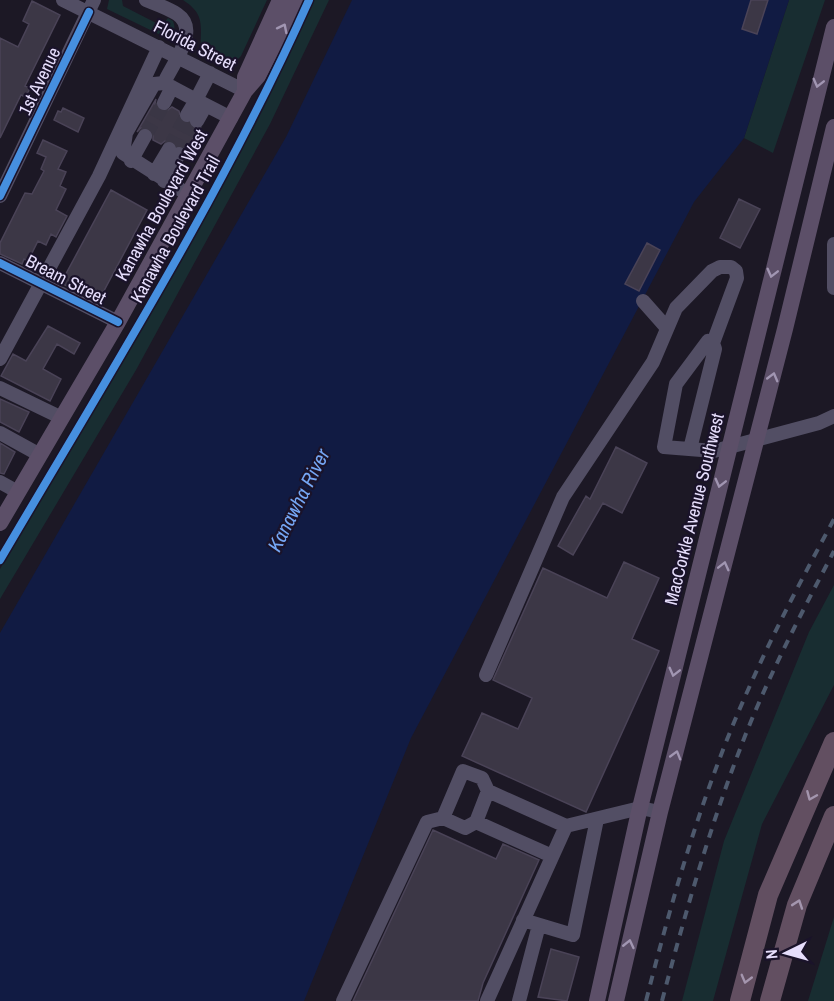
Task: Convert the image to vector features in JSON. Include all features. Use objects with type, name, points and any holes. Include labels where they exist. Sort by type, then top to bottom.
[{"type":"highway","points":[[740,1001],[768,895],[834,742]]},
{"type":"highway","points":[[770,1001],[797,905],[834,816]]},
{"type":"main road","name":"Kanawha Boulevard West","points":[[245,91],[245,77],[280,0]]},
{"type":"main road","name":"Kanawha Boulevard West","points":[[0,523],[118,322],[245,91],[258,76],[297,0]]},
{"type":"main road","name":"MacCorkle Avenue Southwest","points":[[597,1001],[640,808],[834,27]]},
{"type":"main road","points":[[615,1001],[660,812],[757,438],[834,127]]},
{"type":"street","name":"Florida Street","points":[[63,0],[91,6],[159,47],[245,91]]},
{"type":"street","points":[[146,0],[177,14],[183,20],[186,38],[177,56],[164,103]]},
{"type":"street","name":"1st Avenue","points":[[0,196],[91,6]]},
{"type":"street","points":[[0,359],[99,176],[159,47]]},
{"type":"street","points":[[192,118],[201,102],[210,73]]},
{"type":"street","points":[[189,195],[131,161],[123,153],[126,133],[154,84],[168,85],[231,118]]},
{"type":"street","points":[[131,161],[145,136]]},
{"type":"street","points":[[159,177],[174,151]]},
{"type":"street","points":[[834,244],[834,288]]},
{"type":"street","name":"Bream Street","points":[[0,263],[118,322]]},
{"type":"street","points":[[486,675],[563,497],[653,362],[676,308],[712,271],[720,267],[731,267],[736,271],[736,278],[713,343],[715,349],[690,449]]},
{"type":"street","points":[[643,301],[666,327]]},
{"type":"street","points":[[713,343],[708,341],[703,345],[676,384],[664,447],[714,451],[819,423],[834,416]]},
{"type":"street","points":[[0,388],[63,418]]},
{"type":"street","points":[[0,433],[40,455]]},
{"type":"street","points":[[0,482],[18,492]]},
{"type":"street","points":[[443,818],[463,771],[482,778],[488,791],[566,826],[640,808],[660,812]]},
{"type":"street","points":[[343,1001],[427,822],[443,818],[465,828],[476,822],[488,791]]},
{"type":"street","points":[[523,920],[573,935],[597,819]]},
{"type":"street","points":[[476,822],[552,856]]},
{"type":"street","points":[[487,1001],[566,826]]},
{"type":"street","points":[[519,1001],[539,925]]},
{"type":"green space","points":[[109,0],[122,0],[123,6],[162,26],[168,18],[173,21],[173,33],[169,39],[107,9]]},
{"type":"green space","points":[[183,0],[267,0],[241,56],[235,62],[225,66],[201,53],[199,17]]},
{"type":"green space","points":[[314,0],[329,0],[270,124],[136,370],[0,599],[0,569],[205,218],[280,74]]},
{"type":"green space","points":[[789,0],[825,0],[773,153],[744,138]]},
{"type":"green space","points":[[834,585],[834,685],[762,824],[713,1001],[682,1001],[724,841],[809,632]]},
{"type":"green space","points":[[834,917],[834,1001],[808,1001]]},
{"type":"water","name":"Kanawha River","points":[[352,0],[789,0],[744,138],[694,202],[411,738],[304,1001],[0,1001],[0,633],[286,137]]},
{"type":"building","points":[[751,0],[768,0],[757,34],[742,29]]},
{"type":"building","points":[[32,1],[60,15],[25,86],[30,88],[26,97],[21,95],[0,138],[0,38],[18,47],[29,24],[23,21]]},
{"type":"building","points":[[156,99],[155,104],[159,111],[165,112],[172,107],[179,111],[182,122],[198,130],[187,150],[173,141],[165,141],[161,144],[153,140],[153,132],[149,128],[141,128],[137,132]]},
{"type":"building","points":[[63,108],[84,118],[78,132],[54,120],[58,111],[61,112]]},
{"type":"building","points":[[43,140],[67,151],[58,169],[66,172],[60,186],[66,189],[56,210],[67,216],[56,237],[51,234],[46,245],[38,241],[28,261],[24,259],[22,264],[0,254],[0,243],[25,193],[32,194],[44,171],[41,169],[46,157],[37,153]]},
{"type":"building","points":[[111,190],[147,210],[98,302],[61,283]]},
{"type":"building","points":[[739,199],[760,209],[740,248],[720,238]]},
{"type":"building","points":[[647,243],[660,250],[639,291],[625,284]]},
{"type":"building","points":[[48,326],[80,343],[74,354],[57,344],[43,369],[61,379],[50,401],[1,376],[13,354],[26,361]]},
{"type":"building","points":[[0,399],[29,412],[19,432],[0,422]]},
{"type":"building","points":[[0,443],[15,452],[4,474],[0,473]]},
{"type":"building","points":[[616,447],[647,463],[622,513],[603,503],[573,555],[558,546],[586,496],[590,499]]},
{"type":"building","points":[[624,562],[659,578],[632,639],[659,651],[586,812],[462,756],[482,713],[518,729],[532,698],[493,680],[543,568],[607,598]]},
{"type":"building","points":[[433,830],[496,859],[503,844],[539,860],[483,983],[478,1001],[353,1001]]},
{"type":"building","points":[[551,949],[579,957],[567,1001],[538,997]]},
{"type":"tunnel","points":[[145,136],[164,103]]},
{"type":"tunnel","points":[[169,149],[187,115]]},
{"type":"tunnel","points":[[179,154],[197,121]]},
{"type":"railway","points":[[646,1001],[678,882],[717,766],[768,646],[834,519]]},
{"type":"railway","points":[[662,1001],[700,865],[734,764],[777,662],[834,551]]},
{"type":"cycle path","name":"Kanawha Boulevard Trail","points":[[0,560],[201,214],[275,73],[309,0]]},
{"type":"cycle path","points":[[0,196],[89,12]]},
{"type":"cycle path","points":[[0,263],[118,322]]}]
